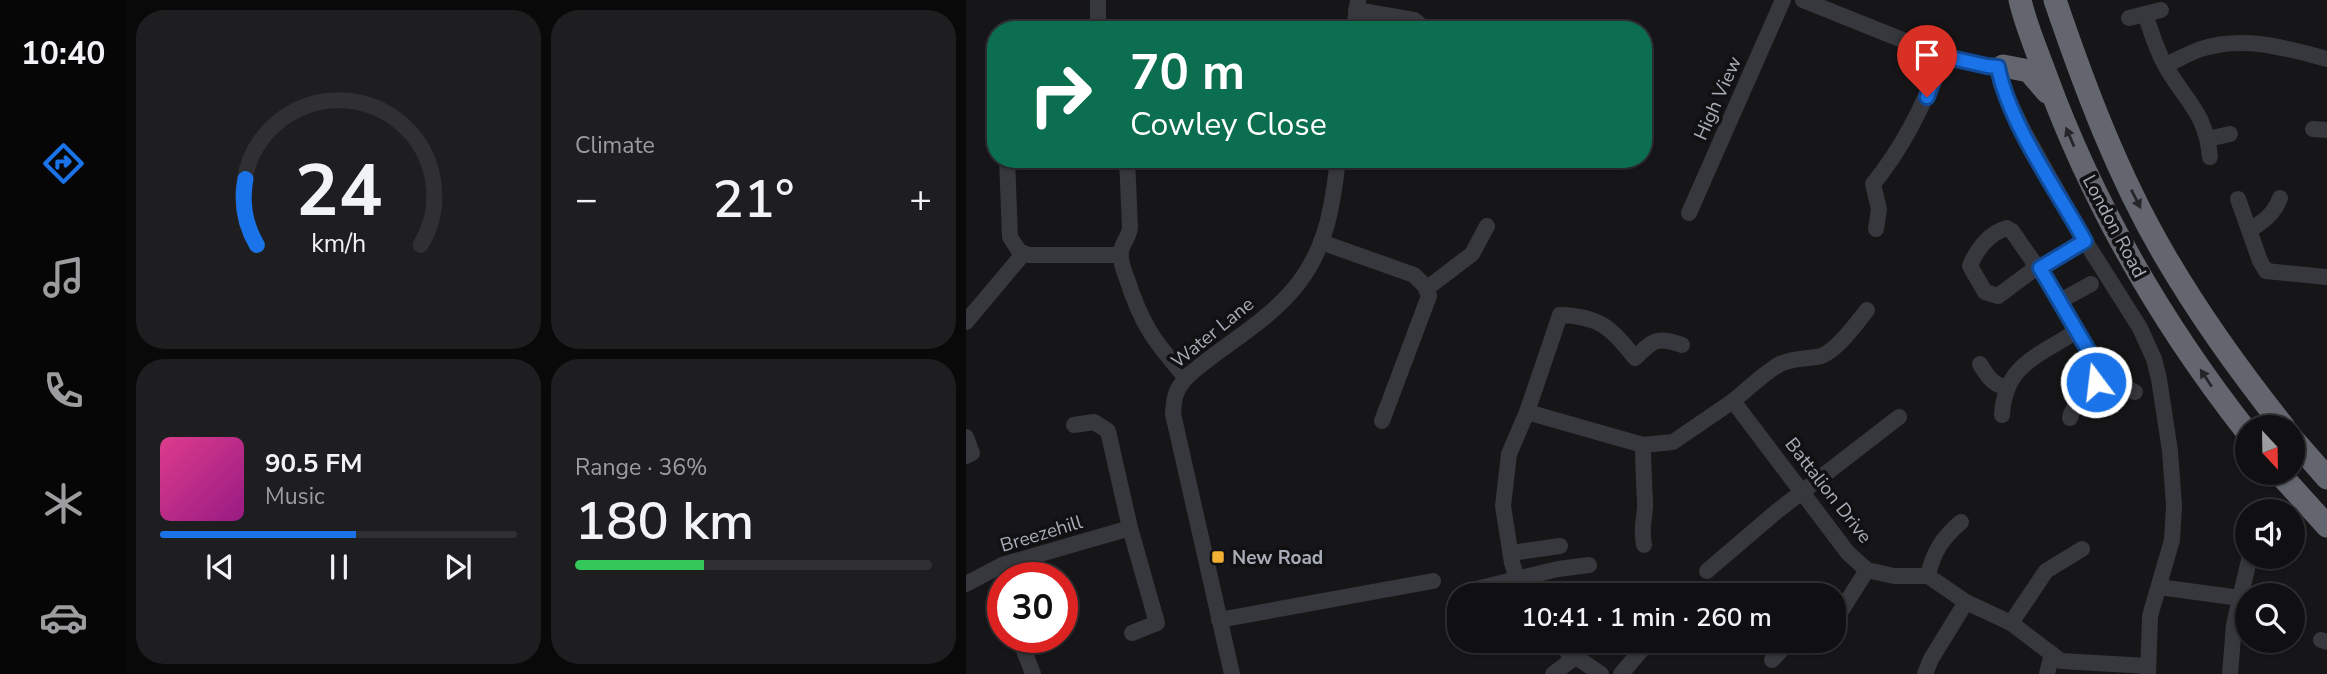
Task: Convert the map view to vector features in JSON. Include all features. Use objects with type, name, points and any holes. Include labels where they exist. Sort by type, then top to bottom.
[{"type":"highway","name":"London Road","points":[[2055,0],[2103,129],[2165,255],[2240,371],[2275,415]]},
{"type":"highway","name":"London Road","points":[[2020,3],[2078,156],[2142,278],[2213,389],[2235,417]]},
{"type":"highway","points":[[2000,66],[2019,49],[2022,36],[2020,3]]},
{"type":"highway","points":[[2000,66],[2029,71],[2057,106]]},
{"type":"highway","points":[[2305,453],[2327,478]]},
{"type":"highway","points":[[2290,485],[2327,526]]},
{"type":"street","points":[[1098,0],[1098,21]]},
{"type":"street","name":"High View","points":[[1689,212],[1783,0]]},
{"type":"street","points":[[1803,0],[1942,56],[1987,66],[2000,66],[2001,84],[2023,130],[2085,241],[2140,328],[2154,359],[2159,379],[2167,421],[2174,506],[2172,540],[2150,616],[2148,670],[2061,661],[2011,623],[1966,602],[1928,576],[1937,547],[1961,522]]},
{"type":"street","points":[[1357,5],[1415,21]]},
{"type":"street","points":[[2145,14],[2166,65],[2196,109],[2208,139],[2210,157]]},
{"type":"street","points":[[2166,65],[2201,49],[2243,42],[2276,45],[2327,59]]},
{"type":"street","points":[[1876,229],[1879,209],[1873,184],[1891,162],[1927,97],[1942,56]]},
{"type":"street","points":[[2208,139],[2230,134]]},
{"type":"street","points":[[1007,168],[1010,237],[1013,246],[1024,253],[1120,255]]},
{"type":"street","points":[[1128,168],[1130,233],[1120,255],[1142,320],[1154,341],[1186,378]]},
{"type":"street","name":"Water Lane","points":[[1232,674],[1173,414],[1174,396],[1186,378],[1285,298],[1300,282],[1321,242],[1331,211],[1337,168]]},
{"type":"street","points":[[2250,230],[2268,219],[2280,198]]},
{"type":"street","points":[[2238,199],[2266,271],[2327,277]]},
{"type":"street","points":[[1426,289],[1472,254],[1487,226]]},
{"type":"street","points":[[2070,418],[2072,407],[2091,390],[2098,377],[2091,355],[2039,268],[2007,228],[1990,237],[1973,256],[1970,266],[1985,292],[1998,296],[2039,268],[2085,241]]},
{"type":"street","points":[[1321,242],[1413,275],[1429,296],[1382,421]]},
{"type":"street","points":[[966,322],[1024,253]]},
{"type":"street","points":[[2060,301],[2091,284]]},
{"type":"street","points":[[1527,412],[1643,445],[1673,442],[1779,365],[1798,357],[1818,357],[1826,354],[1867,310]]},
{"type":"street","points":[[1520,583],[1511,553],[1503,506],[1509,454],[1527,412],[1560,315],[1595,320],[1609,328],[1635,358],[1655,340],[1667,340],[1682,345]]},
{"type":"street","points":[[2002,415],[2006,387],[2020,368],[2076,331]]},
{"type":"street","points":[[1980,364],[1992,382],[2006,387]]},
{"type":"street","points":[[2098,377],[2135,392]]},
{"type":"street","name":"Battalion Drive","points":[[1733,401],[1847,552],[1867,569],[1894,576],[1928,576]]},
{"type":"street","points":[[1707,571],[1723,555],[1899,417]]},
{"type":"street","points":[[1074,425],[1094,422],[1108,431],[1130,528],[1157,623],[1132,633]]},
{"type":"street","points":[[966,437],[972,453],[966,456]]},
{"type":"street","points":[[1643,445],[1646,503],[1641,529],[1644,545]]},
{"type":"street","name":"Breezehill","points":[[1030,562],[1130,528]]},
{"type":"street","points":[[1511,553],[1560,546]]},
{"type":"street","points":[[2011,623],[2046,570],[2082,550]]},
{"type":"street","points":[[1529,583],[1558,569],[1589,565]]},
{"type":"street","points":[[1846,603],[1867,569]]},
{"type":"street","name":"Breezehill","points":[[966,584],[987,577]]},
{"type":"street","points":[[1219,620],[1433,581]]},
{"type":"street","points":[[2159,587],[2235,597]]},
{"type":"street","points":[[1925,674],[1931,659],[1966,602]]},
{"type":"street","points":[[2230,674],[2235,620]]},
{"type":"street","points":[[1025,653],[1033,674]]},
{"type":"street","points":[[1568,653],[1601,674]]},
{"type":"street","points":[[1620,674],[1639,653]]},
{"type":"street","points":[[1772,660],[1779,653]]},
{"type":"street","points":[[2046,674],[2052,654]]},
{"type":"street","points":[[1553,674],[1574,658]]},
{"type":"place","name":"New Road","points":[[1218,557]]},
{"type":"route","points":[[1927,97],[1942,56],[1998,67],[2001,84],[2023,130],[2085,241],[2040,268],[2091,355],[2098,372],[2096,382]]}]
